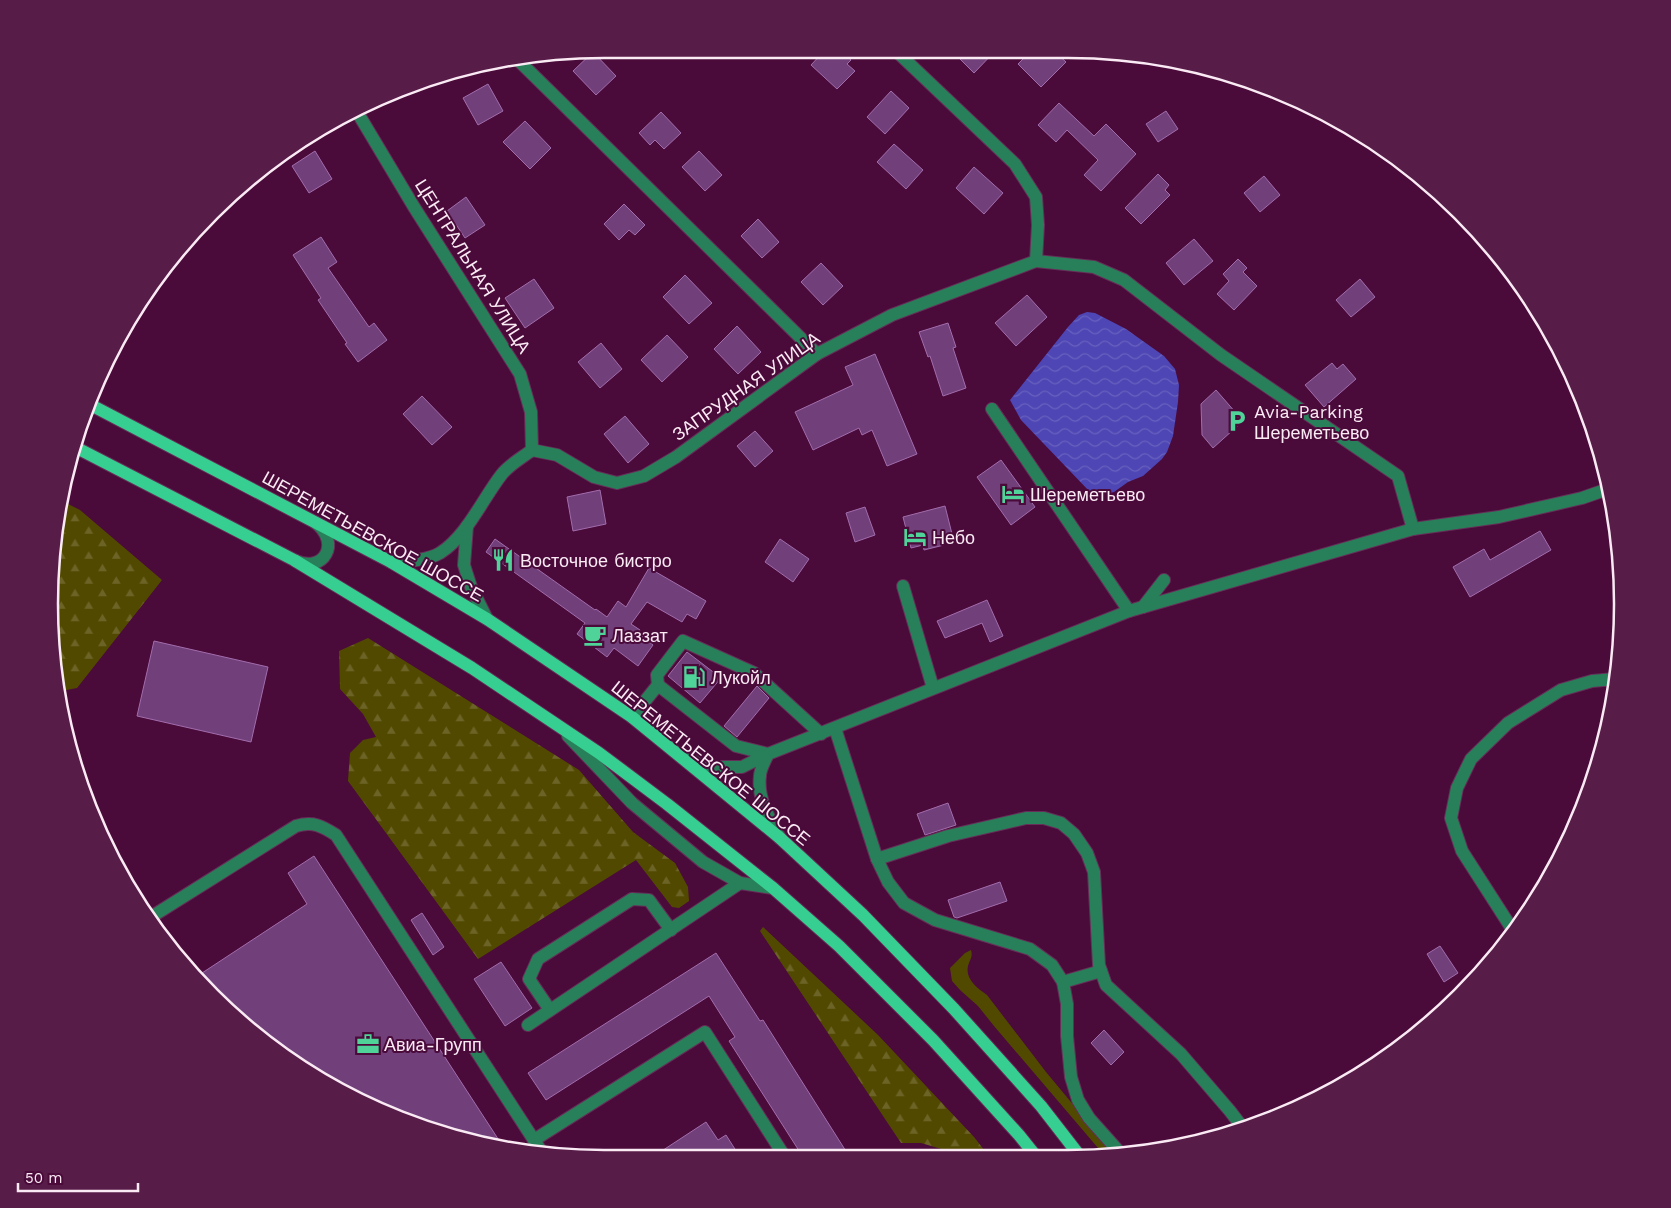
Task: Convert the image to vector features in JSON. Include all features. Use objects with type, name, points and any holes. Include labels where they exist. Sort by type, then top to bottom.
[{"type":"main road","name":"ШЕРЕМЕТЬЕВСКОЕ ШОССЕ","points":[[95,407],[391,562],[487,620],[632,717],[780,838],[863,915],[954,1009],[1041,1106],[1075,1150]]},
{"type":"main road","points":[[80,450],[294,560],[472,668],[599,753],[773,888],[839,946],[933,1040],[1031,1150]]},
{"type":"street","points":[[904,58],[1016,164],[1036,197],[1038,225],[1036,261],[1094,267],[1124,280],[1222,356],[1398,476],[1414,529]]},
{"type":"street","points":[[522,64],[817,354]]},
{"type":"street","name":"ЦЕНТРАЛЬНАЯ УЛИЦА","points":[[359,115],[414,207],[520,374],[531,412],[532,450]]},
{"type":"street","name":"ЗАПРУДНАЯ УЛИЦА","points":[[532,450],[557,455],[594,477],[617,483],[644,476],[676,457],[817,354],[892,315],[1036,261]]},
{"type":"street","points":[[992,409],[1129,611]]},
{"type":"street","points":[[391,562],[425,559],[440,553],[467,526],[504,471],[532,450]]},
{"type":"street","points":[[681,757],[715,767],[742,767],[768,754],[1129,611],[1414,529],[1499,518],[1582,498],[1602,491]]},
{"type":"street","points":[[294,560],[303,564],[314,564],[323,558],[328,549],[329,539],[324,529],[316,523]]},
{"type":"street","points":[[467,526],[464,565],[471,587],[487,620]]},
{"type":"street","points":[[1143,607],[1164,580]]},
{"type":"street","points":[[902,586],[933,688]]},
{"type":"street","points":[[632,717],[658,685],[657,675],[683,641],[754,673],[820,734]]},
{"type":"street","points":[[1509,925],[1462,851],[1451,818],[1457,788],[1471,759],[1508,723],[1561,690],[1592,681],[1608,680]]},
{"type":"street","points":[[658,685],[736,746],[768,754]]},
{"type":"street","points":[[560,727],[632,803],[702,862],[740,883],[773,888]]},
{"type":"street","points":[[835,728],[878,859],[888,882],[904,903],[935,920],[1030,949],[1052,965],[1063,982],[1067,1004],[1071,1077],[1078,1100],[1089,1118],[1116,1148]]},
{"type":"street","points":[[768,754],[760,775],[761,793],[766,813],[780,838]]},
{"type":"street","points":[[878,859],[948,836],[1026,818],[1044,818],[1061,823],[1074,834],[1087,852],[1094,872],[1099,965],[1106,985],[1181,1054],[1239,1122]]},
{"type":"street","points":[[155,915],[296,826],[306,823],[325,828],[336,835],[538,1146]]},
{"type":"street","points":[[528,1025],[740,883]]},
{"type":"street","points":[[550,1010],[529,979],[538,958],[632,899],[649,900],[671,930]]},
{"type":"street","points":[[1063,982],[1101,971]]},
{"type":"street","points":[[534,1140],[705,1032],[781,1150]]},
{"type":"green space","points":[[67,503],[80,510],[162,580],[77,688],[65,690],[59,640],[59,568]]},
{"type":"green space","points":[[368,638],[579,770],[633,832],[675,863],[688,887],[689,901],[679,908],[672,907],[636,860],[478,959],[348,781],[350,753],[363,740],[376,737],[363,714],[340,689],[339,651]]},
{"type":"green space","points":[[763,927],[878,1035],[984,1150],[945,1150],[921,1143],[901,1143],[760,931]]},
{"type":"green space","points":[[971,950],[968,966],[970,979],[987,995],[1046,1072],[1110,1148],[1099,1149],[978,1006],[952,981],[950,968],[965,953]]},
{"type":"water","points":[[1087,312],[1095,313],[1126,329],[1164,356],[1175,369],[1179,385],[1173,436],[1167,452],[1143,476],[1128,482],[1114,492],[1106,494],[1090,492],[1021,420],[1010,400],[1068,327],[1079,315]]},
{"type":"building","points":[[586,58],[599,58],[616,76],[596,95],[573,71]]},
{"type":"building","points":[[818,58],[849,58],[851,60],[847,64],[855,71],[837,89],[811,65]]},
{"type":"building","points":[[959,58],[988,58],[974,73]]},
{"type":"building","points":[[1024,58],[1062,58],[1066,62],[1041,87],[1018,64]]},
{"type":"building","points":[[488,84],[503,111],[478,125],[463,98]]},
{"type":"building","points":[[891,91],[909,108],[885,134],[867,117]]},
{"type":"building","points":[[1059,103],[1094,136],[1106,124],[1136,154],[1101,191],[1084,175],[1098,160],[1067,130],[1056,142],[1038,125]]},
{"type":"building","points":[[1166,111],[1178,129],[1158,142],[1146,124]]},
{"type":"building","points":[[661,112],[681,133],[664,149],[655,140],[650,145],[639,133]]},
{"type":"building","points":[[525,121],[551,148],[530,169],[503,142]]},
{"type":"building","points":[[894,144],[923,170],[906,189],[877,162]]},
{"type":"building","points":[[315,151],[332,179],[309,193],[292,166]]},
{"type":"building","points":[[699,151],[722,175],[705,191],[682,167]]},
{"type":"building","points":[[974,167],[1003,193],[984,214],[956,188]]},
{"type":"building","points":[[1158,174],[1169,185],[1165,190],[1170,195],[1141,224],[1125,208]]},
{"type":"building","points":[[1264,176],[1280,195],[1260,212],[1244,193]]},
{"type":"building","points":[[466,197],[485,225],[465,238],[447,211]]},
{"type":"building","points":[[624,204],[645,225],[635,235],[629,230],[619,240],[604,224]]},
{"type":"building","points":[[758,219],[779,242],[762,258],[741,236]]},
{"type":"building","points":[[321,237],[337,262],[328,268],[369,327],[374,323],[387,340],[358,362],[318,300],[321,298],[293,255]]},
{"type":"building","points":[[1194,239],[1213,261],[1184,285],[1166,263]]},
{"type":"building","points":[[1238,259],[1247,268],[1243,272],[1257,286],[1234,310],[1217,294],[1229,281],[1223,274]]},
{"type":"building","points":[[821,263],[843,286],[823,305],[801,282]]},
{"type":"building","points":[[685,275],[712,303],[689,324],[663,297]]},
{"type":"building","points":[[534,279],[554,308],[525,328],[505,298]]},
{"type":"building","points":[[1360,279],[1375,297],[1351,317],[1336,300]]},
{"type":"building","points":[[1027,295],[1047,317],[1016,346],[995,323]]},
{"type":"building","points":[[948,323],[956,347],[953,348],[966,388],[943,396],[930,356],[928,357],[919,332]]},
{"type":"building","points":[[737,326],[761,352],[738,374],[714,349]]},
{"type":"building","points":[[667,335],[688,357],[662,382],[641,360]]},
{"type":"building","points":[[601,343],[622,369],[600,388],[578,362]]},
{"type":"building","points":[[875,354],[917,454],[887,466],[872,430],[862,435],[859,428],[813,450],[795,412],[853,385],[845,367]]},
{"type":"building","points":[[1332,363],[1337,369],[1343,364],[1356,379],[1324,407],[1305,385]]},
{"type":"building","points":[[1216,390],[1243,421],[1213,448],[1202,435],[1201,404]]},
{"type":"building","points":[[422,396],[452,427],[432,445],[403,414]]},
{"type":"building","points":[[625,416],[649,444],[628,463],[604,434]]},
{"type":"building","points":[[755,431],[773,451],[755,467],[737,446]]},
{"type":"building","points":[[1001,460],[1035,507],[1011,525],[977,477]]},
{"type":"building","points":[[600,490],[606,524],[573,531],[567,497]]},
{"type":"building","points":[[945,506],[953,538],[943,540],[944,545],[924,550],[923,545],[911,548],[903,517]]},
{"type":"building","points":[[865,507],[875,535],[855,542],[846,513]]},
{"type":"building","points":[[1540,531],[1551,550],[1470,597],[1453,567],[1484,549],[1490,560]]},
{"type":"building","points":[[495,539],[607,617],[618,601],[626,607],[649,568],[706,601],[696,619],[687,614],[682,622],[647,602],[631,624],[640,630],[638,633],[653,645],[638,666],[614,648],[607,657],[577,634],[585,623],[486,552]]},
{"type":"building","points":[[780,539],[809,559],[793,582],[765,562]]},
{"type":"building","points":[[987,600],[1003,636],[990,642],[982,623],[945,638],[937,621]]},
{"type":"building","points":[[154,641],[268,667],[251,742],[137,716]]},
{"type":"building","name":"Лукойл","points":[[687,652],[721,678],[700,703],[668,676]]},
{"type":"building","points":[[757,686],[769,698],[737,737],[724,726]]},
{"type":"building","points":[[948,803],[956,825],[925,835],[917,814]]},
{"type":"building","points":[[314,856],[499,1140],[463,1132],[395,1109],[331,1077],[271,1038],[244,1015],[202,973],[307,904],[288,873]]},
{"type":"building","points":[[1000,882],[1007,901],[957,918],[954,917],[948,900]]},
{"type":"building","points":[[422,913],[444,947],[433,955],[411,920]]},
{"type":"building","points":[[1440,946],[1458,973],[1444,982],[1427,954]]},
{"type":"building","points":[[716,953],[760,1021],[763,1020],[845,1150],[799,1150],[729,1041],[735,1037],[709,996],[546,1100],[528,1073]]},
{"type":"building","points":[[501,962],[532,1008],[505,1026],[474,979]]},
{"type":"building","points":[[1104,1030],[1124,1052],[1111,1065],[1091,1043]]},
{"type":"building","points":[[706,1122],[718,1140],[726,1135],[736,1150],[663,1150]]},
{"type":"place","name":"Avia-Parking Шереметьево","points":[[1237,421]]},
{"type":"place","name":"Шереметьево","points":[[1013,494]]},
{"type":"place","name":"Небо","points":[[915,537]]},
{"type":"place","name":"Восточное бистро","points":[[503,560]]},
{"type":"place","name":"Лаззат","points":[[595,635]]},
{"type":"place","name":"Лукойл","points":[[694,677]]},
{"type":"place","name":"Авиа-Групп","points":[[368,1044]]}]
